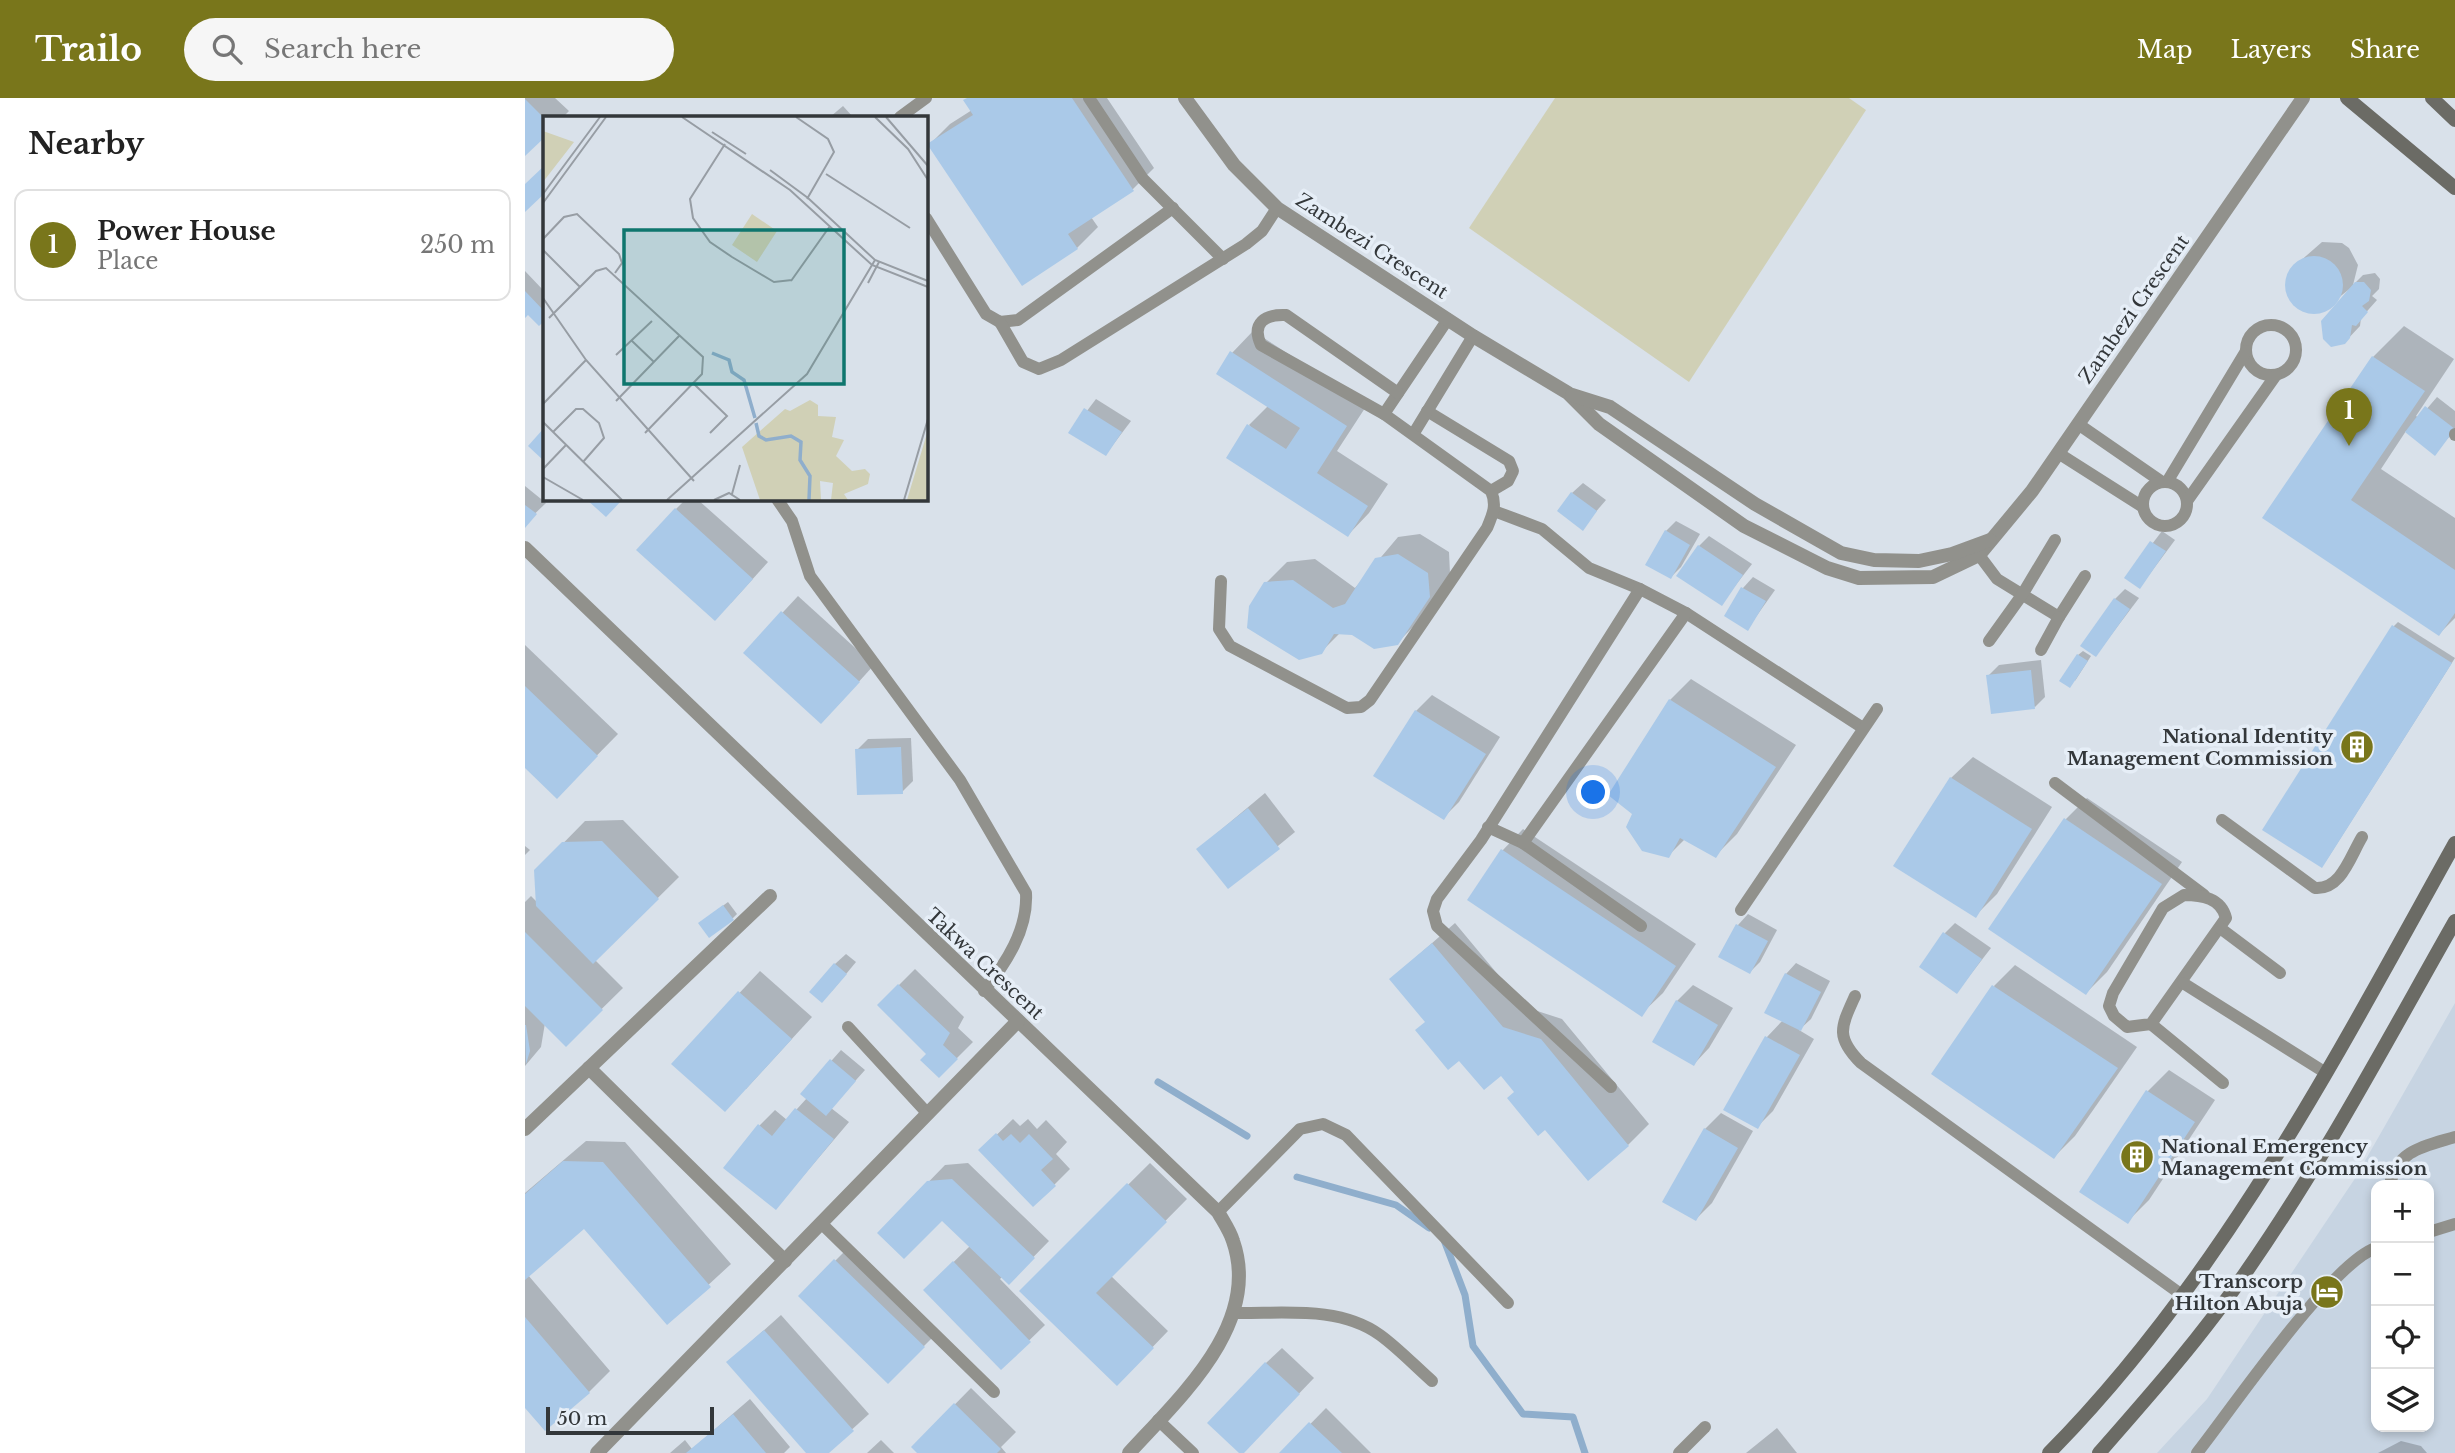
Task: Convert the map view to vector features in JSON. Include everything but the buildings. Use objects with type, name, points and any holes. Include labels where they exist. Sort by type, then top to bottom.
[{"type":"main road","points":[[2347,98],[2455,188]]},
{"type":"main road","points":[[2432,98],[2455,120]]},
{"type":"main road","points":[[2049,1453],[2129,1364],[2217,1248],[2326,1073],[2455,843]]},
{"type":"main road","points":[[2099,1453],[2162,1380],[2246,1272],[2340,1122],[2455,921]]},
{"type":"street","name":"Zambezi Crescent","points":[[1185,98],[1234,165],[1277,208],[1473,336],[1568,393],[1610,407],[1755,504],[1841,553],[1874,560],[1919,561],[1952,554],[1993,539]]},
{"type":"street","name":"Zambezi Crescent","points":[[1568,393],[1599,424],[1744,526],[1827,568],[1859,578],[1933,577],[1979,555],[1993,539],[2058,453],[2303,98]]},
{"type":"street","name":"Takwa Crescent","points":[[525,548],[984,991],[1218,1212],[1233,1241],[1239,1280],[1233,1313],[1207,1365],[1137,1450]]},
{"type":"street","points":[[525,1129],[770,897]]},
{"type":"street","points":[[597,1453],[1018,1021]]},
{"type":"street","points":[[589,1068],[785,1261]]},
{"type":"lane","points":[[901,116],[926,98]]},
{"type":"lane","points":[[1089,98],[1110,134],[1143,179],[1223,259]]},
{"type":"lane","points":[[1000,322],[1018,320],[1173,208]]},
{"type":"lane","points":[[927,220],[986,314],[1000,322],[1023,362],[1039,369],[1061,360],[1223,259],[1262,231],[1277,208]]},
{"type":"lane","points":[[1221,581],[1217,611],[1219,629],[1230,646],[1347,708],[1361,707],[1370,699],[1487,528],[1494,511],[1491,491],[1414,433],[1261,345],[1257,335],[1258,325],[1263,318],[1286,315],[1398,393]]},
{"type":"lane","points":[[1384,414],[1448,319]]},
{"type":"lane","points":[[2143,508],[2148,491],[2165,482],[2246,351],[2251,334],[2266,325],[2274,325],[2290,333],[2296,349],[2295,358],[2284,371],[2276,375],[2267,375],[2252,367],[2246,351]]},
{"type":"lane","points":[[1414,433],[1473,336]]},
{"type":"lane","points":[[2058,453],[2143,508],[2152,522],[2168,526],[2183,518],[2187,501],[2276,375]]},
{"type":"lane","points":[[1427,411],[1509,461],[1513,471],[1509,481],[1491,491]]},
{"type":"lane","points":[[2078,424],[2165,482],[2179,487],[2187,501]]},
{"type":"lane","points":[[778,500],[792,521],[810,576],[960,780],[1026,893],[1027,915],[1005,965],[984,991]]},
{"type":"lane","points":[[1494,511],[1542,529],[1589,568],[1640,589],[1686,613],[1863,728]]},
{"type":"lane","points":[[1989,641],[2022,595],[2055,540]]},
{"type":"lane","points":[[1979,555],[1997,579],[2059,617]]},
{"type":"lane","points":[[2041,650],[2085,576]]},
{"type":"lane","points":[[1611,1087],[1437,926],[1433,911],[1437,899],[1488,828],[1640,589]]},
{"type":"lane","points":[[1523,843],[1686,613]]},
{"type":"lane","points":[[1741,910],[1877,709]]},
{"type":"lane","points":[[2055,783],[2224,909],[2226,918],[2220,928],[2151,1024],[2127,1027],[2114,1016],[2109,1006],[2113,993],[2163,908],[2184,895],[2204,895]]},
{"type":"lane","points":[[2222,820],[2315,888],[2326,889],[2335,883],[2362,837]]},
{"type":"lane","points":[[1488,828],[1523,843],[1641,926]]},
{"type":"lane","points":[[2220,928],[2280,973]]},
{"type":"lane","points":[[2183,983],[2326,1073]]},
{"type":"lane","points":[[1855,996],[1843,1023],[1842,1038],[1848,1050],[1861,1063],[2182,1295]]},
{"type":"lane","points":[[2151,1024],[2223,1083]]},
{"type":"lane","points":[[848,1027],[928,1114]]},
{"type":"lane","points":[[1218,1212],[1300,1129],[1323,1124],[1346,1135],[1508,1303]]},
{"type":"lane","points":[[2391,1180],[2392,1171],[2408,1152],[2455,1138]]},
{"type":"lane","points":[[822,1224],[994,1392]]},
{"type":"lane","points":[[2434,1230],[2455,1224]]},
{"type":"lane","points":[[2198,1452],[2335,1276],[2371,1250]]},
{"type":"lane","points":[[1233,1313],[1321,1314],[1352,1320],[1379,1334],[1432,1381]]},
{"type":"lane","points":[[1159,1420],[1193,1453]]},
{"type":"lane","points":[[1679,1453],[1705,1427]]},
{"type":"shaded area","name":"Transcorp Hilton Abuja","points":[[2455,1003],[2455,1453],[2157,1453],[2207,1399],[2354,1180]]},
{"type":"green space","points":[[1555,98],[1849,98],[1866,110],[1689,382],[1469,228]]},
{"type":"waterway","points":[[1158,1082],[1247,1136]]},
{"type":"waterway","points":[[1297,1177],[1396,1205],[1429,1228]]},
{"type":"waterway","points":[[1444,1240],[1465,1295],[1473,1346],[1523,1414],[1573,1417],[1585,1453]]},
{"type":"place","name":"Power House","points":[[2349,446]]},
{"type":"place","name":"National Identity Management Commission","points":[[2357,747]]},
{"type":"place","name":"National Emergency Management Commission","points":[[2137,1157]]},
{"type":"place","name":"Transcorp Hilton Abuja","points":[[2327,1292]]}]
